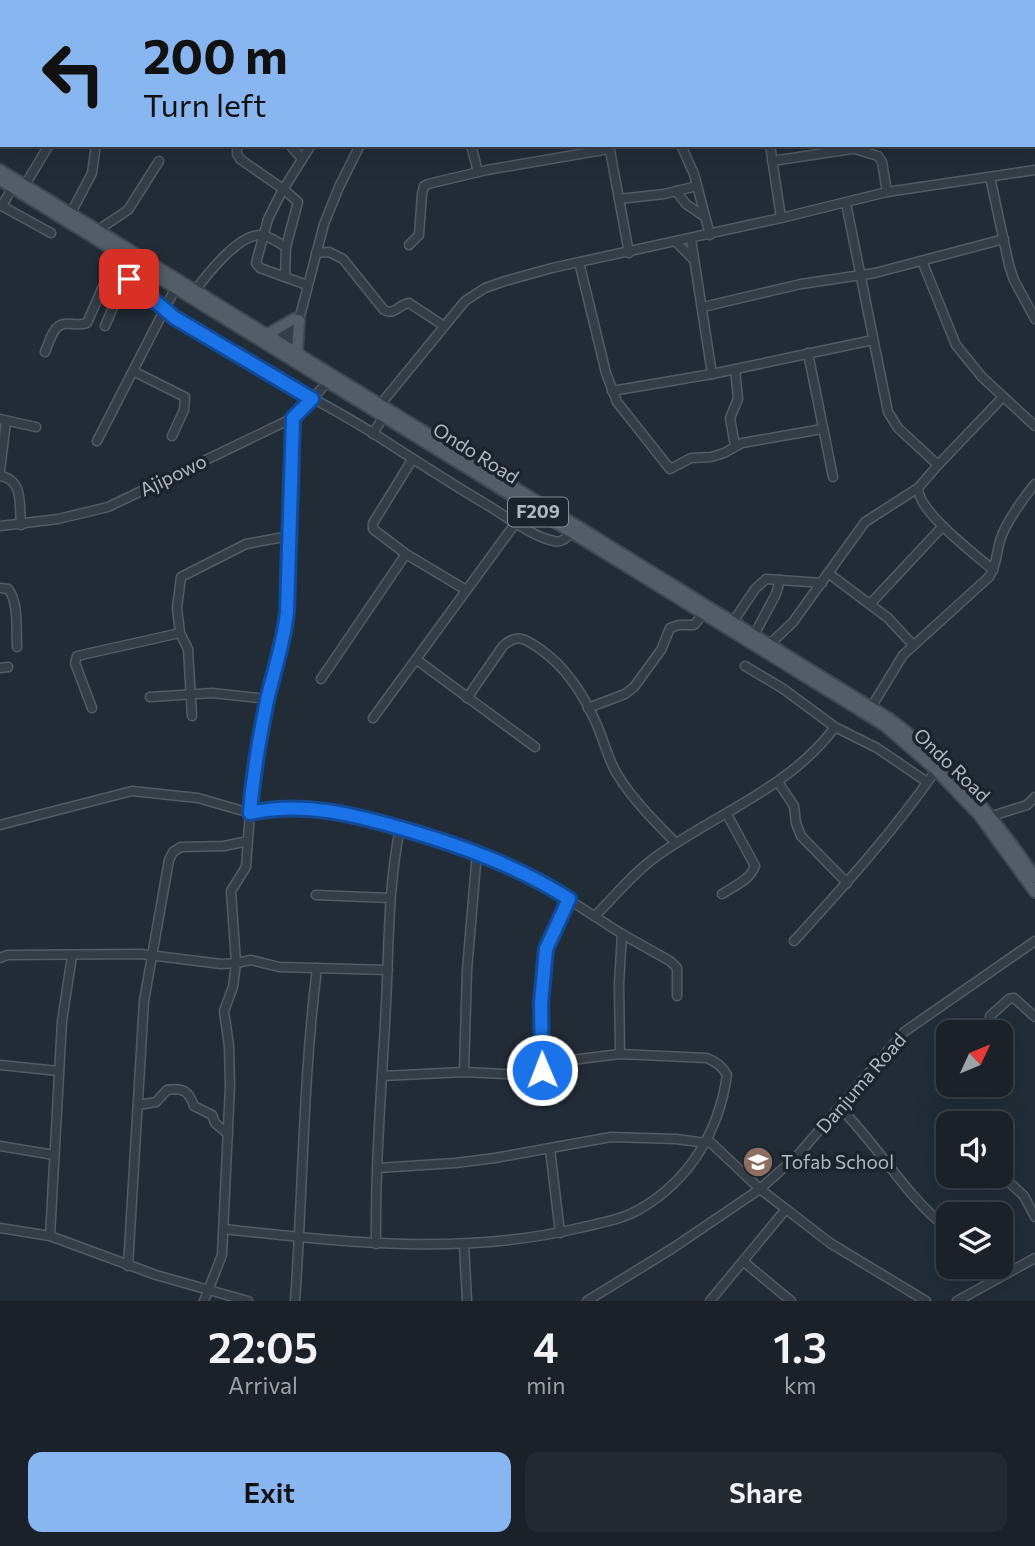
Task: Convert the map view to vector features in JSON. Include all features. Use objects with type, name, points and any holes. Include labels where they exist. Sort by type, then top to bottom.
[{"type":"main road","name":"Ondo Road","points":[[0,170],[98,230],[140,267],[175,289],[380,405],[643,572],[703,614],[884,725],[936,769],[995,834],[1035,892]]},
{"type":"main road","name":"Ondo Road","points":[[0,180],[195,291],[266,335],[327,383],[571,533],[733,622],[872,706],[938,759],[992,816],[1035,877]]},
{"type":"main road","points":[[266,335],[298,317]]},
{"type":"main road","points":[[284,349],[298,317]]},
{"type":"street","points":[[25,185],[48,147]]},
{"type":"street","points":[[71,213],[92,173],[96,147]]},
{"type":"street","points":[[237,147],[240,159],[295,198],[298,205],[286,247],[285,277]]},
{"type":"street","points":[[292,147],[302,159]]},
{"type":"street","points":[[307,285],[260,268],[256,263],[262,235],[283,189],[310,147]]},
{"type":"street","points":[[284,349],[298,317],[324,224],[359,147]]},
{"type":"street","points":[[472,147],[478,172]]},
{"type":"street","points":[[409,245],[421,229],[424,186],[478,172],[609,147],[629,253]]},
{"type":"street","points":[[682,147],[697,186],[710,235]]},
{"type":"street","points":[[770,147],[782,218]]},
{"type":"street","points":[[772,161],[849,147],[873,153],[878,156],[885,173],[887,192]]},
{"type":"street","points":[[98,230],[128,210],[159,161]]},
{"type":"street","points":[[380,405],[465,302],[485,288],[579,262],[710,235],[887,192],[1035,170]]},
{"type":"street","points":[[990,177],[1014,280],[1035,319]]},
{"type":"street","points":[[619,199],[697,186]]},
{"type":"street","points":[[12,188],[1,206],[51,233]]},
{"type":"street","points":[[676,191],[686,204],[705,217]]},
{"type":"street","points":[[846,203],[891,420],[937,465]]},
{"type":"street","points":[[195,291],[239,243],[250,236],[262,235],[286,247]]},
{"type":"street","points":[[691,239],[712,374]]},
{"type":"street","points":[[703,307],[801,284],[875,273],[1004,239]]},
{"type":"street","points":[[676,242],[692,258]]},
{"type":"street","points":[[45,352],[58,326],[87,323],[108,275],[123,251]]},
{"type":"street","points":[[316,253],[329,253],[343,259],[389,313],[409,303],[444,326]]},
{"type":"street","points":[[922,261],[956,345],[1002,398],[1035,426]]},
{"type":"street","points":[[579,262],[612,391],[617,402],[670,469],[691,458],[711,457],[735,446],[822,429]]},
{"type":"street","points":[[105,326],[113,304],[140,267]]},
{"type":"street","points":[[129,279],[164,309],[220,346],[373,434],[515,523],[555,542],[564,540],[571,533]]},
{"type":"street","points":[[97,442],[175,289]]},
{"type":"street","points":[[612,391],[712,374],[873,340]]},
{"type":"street","points":[[808,353],[834,477]]},
{"type":"street","points":[[735,369],[738,399],[730,418],[735,446]]},
{"type":"street","points":[[133,371],[185,397],[184,410],[172,436]]},
{"type":"street","name":"Ajipowo","points":[[0,526],[58,519],[108,508],[293,418],[327,383]]},
{"type":"street","points":[[769,644],[793,622],[864,522],[918,488],[1002,398]]},
{"type":"street","points":[[373,434],[383,416]]},
{"type":"street","points":[[204,1301],[222,1255],[224,1229],[229,1046],[224,1011],[233,987],[236,963],[231,891],[246,867],[252,785],[286,623],[293,418]]},
{"type":"street","points":[[21,525],[17,485],[0,473],[3,420],[36,427]]},
{"type":"street","points":[[412,460],[372,526],[373,529],[407,554],[466,590]]},
{"type":"street","points":[[872,706],[895,667],[913,645],[993,570],[1001,538],[1011,517],[1035,484]]},
{"type":"street","points":[[918,488],[922,502],[943,526],[993,570]]},
{"type":"street","points":[[373,718],[528,506]]},
{"type":"street","points":[[871,603],[943,526]]},
{"type":"street","points":[[192,716],[188,649],[180,634],[177,608],[182,575],[246,544],[289,536]]},
{"type":"street","points":[[321,679],[407,554]]},
{"type":"street","points":[[828,573],[871,603],[913,645]]},
{"type":"street","points":[[733,622],[766,579],[822,583]]},
{"type":"street","points":[[754,635],[776,594],[780,580]]},
{"type":"street","points":[[0,588],[8,589],[12,594],[16,647]]},
{"type":"street","points":[[588,708],[625,694],[641,680],[670,628],[694,625],[703,614]]},
{"type":"street","points":[[92,709],[75,663],[77,656],[180,634]]},
{"type":"street","points":[[467,698],[503,646],[516,637],[523,638],[552,658],[573,682],[588,708],[615,771],[641,806],[676,843]]},
{"type":"street","points":[[417,660],[535,747]]},
{"type":"street","points":[[746,666],[782,688],[835,727],[877,748],[927,782]]},
{"type":"street","points":[[150,697],[212,693],[268,699]]},
{"type":"street","points":[[594,916],[643,867],[676,843],[778,782],[803,763],[835,727]]},
{"type":"street","points":[[794,941],[847,883],[903,815],[936,769]]},
{"type":"street","points":[[778,782],[794,806],[801,836],[847,883]]},
{"type":"street","points":[[0,825],[132,791],[198,798],[250,813],[262,810],[314,809],[357,816],[477,852],[546,885],[675,965],[677,996]]},
{"type":"street","points":[[992,816],[1027,805],[1035,797]]},
{"type":"street","points":[[722,894],[746,879],[754,872],[755,866],[727,814]]},
{"type":"street","points":[[376,1244],[379,1100],[390,898],[400,828]]},
{"type":"street","points":[[128,1266],[144,1001],[169,860],[173,852],[181,847],[224,846],[248,841]]},
{"type":"street","points":[[464,1072],[467,970],[477,852]]},
{"type":"street","points":[[476,870],[489,858]]},
{"type":"street","points":[[316,895],[390,898]]},
{"type":"street","points":[[542,1070],[541,1003],[546,949],[569,899]]},
{"type":"street","points":[[620,1054],[619,984],[622,934]]},
{"type":"street","name":"Danjuma Road","points":[[587,1301],[697,1233],[760,1189],[797,1156],[904,1032],[1035,941]]},
{"type":"street","points":[[0,958],[7,955],[152,955],[221,964],[251,960],[279,967],[388,970]]},
{"type":"street","points":[[50,1236],[62,1021],[72,956]]},
{"type":"street","points":[[295,1301],[309,1027],[317,968]]},
{"type":"street","points":[[990,1016],[1009,999],[1014,998],[1035,1017]]},
{"type":"street","points":[[224,1229],[376,1244],[464,1244],[560,1233],[608,1222],[638,1211],[660,1196],[707,1142],[724,1095],[726,1075],[724,1069],[707,1058],[620,1054],[555,1062],[542,1070],[525,1075],[464,1072],[382,1076]]},
{"type":"street","points":[[0,1065],[58,1072]]},
{"type":"street","points":[[138,1105],[156,1102],[167,1090],[187,1092],[191,1095],[194,1106],[212,1115],[215,1123],[228,1134]]},
{"type":"street","points":[[840,1108],[870,1140],[922,1208],[936,1219]]},
{"type":"street","points":[[378,1168],[455,1163],[611,1137],[707,1142],[760,1189],[846,1254],[926,1301]]},
{"type":"street","points":[[0,1146],[54,1155]]},
{"type":"street","points":[[550,1149],[560,1233]]},
{"type":"street","points":[[1013,1186],[1024,1196],[1035,1217]]},
{"type":"street","points":[[710,1301],[786,1209]]},
{"type":"street","points":[[0,1228],[50,1236],[128,1266],[248,1301]]},
{"type":"street","points":[[464,1244],[467,1301]]},
{"type":"street","points":[[1013,1269],[1035,1258]]},
{"type":"street","points":[[744,1262],[791,1301]]},
{"type":"street","points":[[957,1301],[995,1279]]},
{"type":"place","name":"Tofab School","points":[[758,1162]]},
{"type":"route","points":[[129,279],[175,318],[312,399],[293,418],[287,612],[252,785],[250,813],[262,810],[314,809],[357,816],[477,852],[511,867],[569,899],[546,949],[541,1003],[542,1070]]}]
